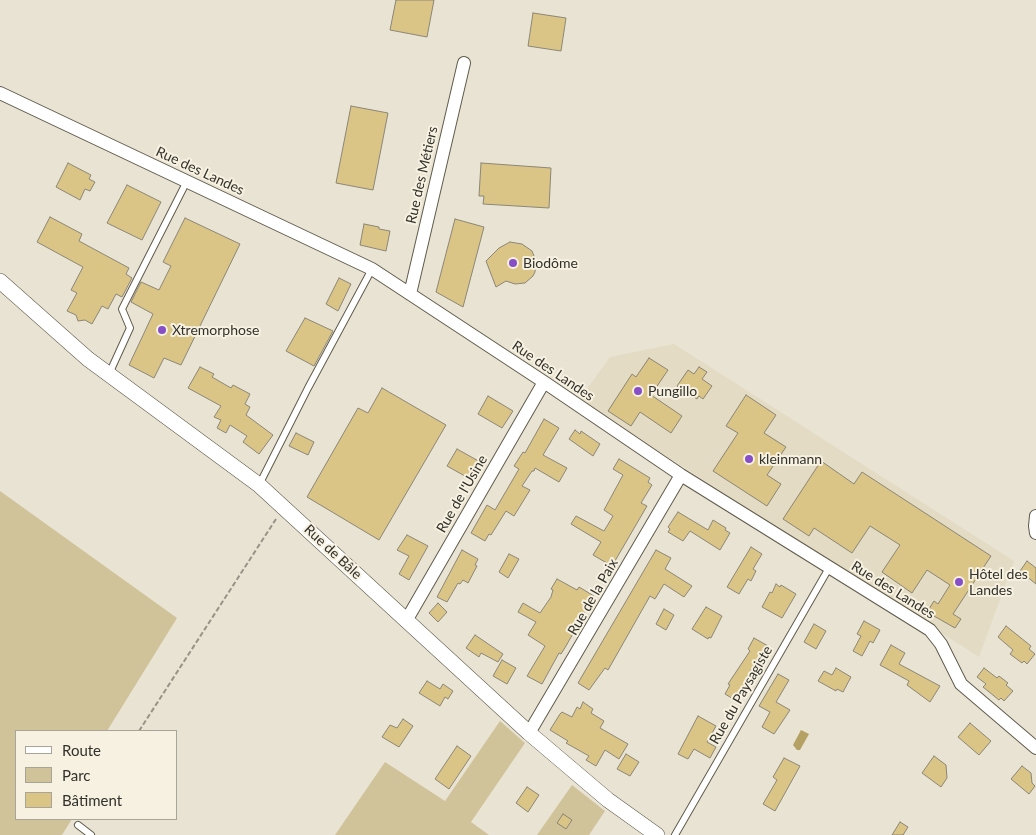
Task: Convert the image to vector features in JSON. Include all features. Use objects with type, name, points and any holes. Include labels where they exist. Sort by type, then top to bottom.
[{"type":"street","name":"Rue des Métiers","points":[[410,294],[464,63]]},
{"type":"street","name":"Rue des Landes","points":[[0,93],[372,269],[681,475],[930,630],[941,644],[961,684],[1036,748]]},
{"type":"street","name":"Rue de Bâle","points":[[0,280],[69,343],[108,375],[259,485],[529,733],[608,800],[657,835]]},
{"type":"street","name":"Rue de l'Usine","points":[[406,621],[544,382]]},
{"type":"street","name":"Rue de la Paix","points":[[529,733],[681,475]]},
{"type":"street","points":[[1036,516],[1034,526],[1036,533]]},
{"type":"lane","points":[[108,375],[130,328],[122,309],[187,181]]},
{"type":"lane","points":[[259,485],[308,388],[372,269]]},
{"type":"lane","name":"Rue du Paysagiste","points":[[675,835],[829,568]]},
{"type":"lane","points":[[78,825],[91,835]]},
{"type":"path","points":[[140,730],[284,507]]},
{"type":"shaded area","points":[[674,344],[1014,561],[979,657],[579,400],[610,357]]},
{"type":"shaded area","points":[[801,730],[809,734],[800,750],[797,750],[793,745]]},
{"type":"green space","points":[[0,491],[177,618],[108,730],[15,730],[15,820],[71,820],[62,835],[0,835]]},
{"type":"green space","points":[[500,721],[525,743],[471,822],[489,835],[335,835],[385,762],[445,801]]},
{"type":"green space","points":[[572,785],[605,811],[589,835],[537,835]]},
{"type":"building","points":[[396,0],[434,0],[427,37],[390,30]]},
{"type":"building","points":[[533,13],[566,18],[561,51],[528,46]]},
{"type":"building","points":[[351,106],[388,113],[373,190],[336,183]]},
{"type":"building","points":[[68,163],[91,175],[89,179],[95,182],[90,191],[85,189],[80,200],[56,187]]},
{"type":"building","points":[[481,163],[551,168],[549,208],[483,204],[484,196],[479,196]]},
{"type":"building","points":[[127,185],[161,202],[142,240],[107,223]]},
{"type":"building","points":[[50,217],[82,234],[79,241],[129,268],[126,274],[132,278],[122,297],[116,294],[108,309],[102,306],[92,324],[85,320],[78,321],[76,315],[67,311],[77,293],[71,290],[83,267],[37,242]]},
{"type":"building","points":[[185,218],[240,244],[181,365],[164,358],[154,378],[129,365],[153,314],[131,302],[141,282],[159,290],[171,266],[163,262]]},
{"type":"building","points":[[455,219],[484,227],[463,307],[436,292]]},
{"type":"building","points":[[364,224],[390,231],[386,251],[360,245]]},
{"type":"building","name":"Biodôme","points":[[510,242],[522,244],[532,251],[536,261],[535,272],[525,283],[515,284],[506,281],[496,287],[486,261],[499,248]]},
{"type":"building","points":[[339,278],[351,284],[338,311],[326,304]]},
{"type":"building","points":[[305,318],[333,331],[314,366],[286,351]]},
{"type":"building","name":"Pungillo","points":[[649,358],[668,370],[651,395],[682,416],[671,433],[640,412],[631,426],[608,411],[632,374],[636,377]]},
{"type":"building","points":[[200,367],[214,374],[212,377],[231,388],[233,385],[250,394],[245,404],[250,407],[246,415],[273,435],[259,454],[243,442],[247,436],[230,425],[226,433],[217,428],[221,420],[214,417],[221,406],[188,388]]},
{"type":"building","points":[[699,367],[707,372],[702,379],[712,386],[703,399],[699,396],[697,399],[677,386],[688,370],[694,374]]},
{"type":"building","points":[[382,388],[446,425],[379,540],[307,497],[358,408],[368,413]]},
{"type":"building","name":"kleinmann","points":[[746,395],[776,415],[764,433],[786,447],[767,475],[781,484],[767,506],[713,471],[738,433],[726,426]]},
{"type":"building","points":[[488,396],[513,411],[502,428],[478,414]]},
{"type":"building","points":[[544,419],[559,428],[543,455],[567,468],[559,482],[535,468],[522,486],[530,490],[514,516],[506,511],[485,541],[471,533],[487,505],[495,510],[519,469],[514,466],[523,452],[525,453]]},
{"type":"building","points":[[575,430],[580,434],[581,431],[600,444],[593,456],[569,439]]},
{"type":"building","points":[[296,433],[314,442],[308,455],[289,446]]},
{"type":"building","points":[[457,449],[482,463],[472,480],[447,466]]},
{"type":"building","points":[[619,459],[650,478],[648,482],[652,485],[641,503],[647,506],[612,566],[593,555],[601,542],[571,524],[576,516],[604,531],[613,516],[604,510],[623,475],[613,469]]},
{"type":"building","points":[[821,461],[854,484],[862,472],[991,556],[953,614],[961,619],[955,628],[927,612],[934,601],[938,604],[950,585],[927,570],[912,593],[882,572],[900,545],[870,526],[852,553],[814,528],[809,536],[783,519]]},
{"type":"building","points":[[678,512],[708,530],[713,520],[726,528],[725,530],[730,533],[720,550],[690,531],[683,541],[668,532],[670,529],[668,527]]},
{"type":"building","points":[[407,535],[428,546],[409,580],[399,574],[409,556],[397,550]]},
{"type":"building","points":[[751,547],[762,554],[753,569],[756,571],[751,581],[748,579],[739,594],[727,587]]},
{"type":"building","points":[[462,550],[478,559],[475,565],[477,566],[468,583],[463,580],[460,584],[458,583],[447,602],[437,597]]},
{"type":"building","points":[[656,550],[671,558],[665,569],[692,586],[684,597],[664,584],[655,599],[650,596],[608,670],[605,668],[589,690],[578,683]]},
{"type":"building","points":[[509,554],[519,559],[508,578],[499,572]]},
{"type":"building","points":[[1027,561],[1036,568],[1036,584],[1020,571]]},
{"type":"building","points":[[557,579],[577,590],[579,587],[594,596],[542,684],[527,676],[545,646],[528,635],[536,622],[518,612],[523,603],[540,613],[551,597],[553,590],[551,589]]},
{"type":"building","points":[[776,584],[796,594],[782,618],[762,607]]},
{"type":"building","points":[[438,603],[447,612],[438,622],[429,613]]},
{"type":"building","points":[[706,607],[722,616],[711,638],[709,637],[708,639],[692,629]]},
{"type":"building","points":[[664,609],[674,615],[666,630],[656,624]]},
{"type":"building","points":[[864,621],[880,630],[873,643],[870,641],[862,656],[853,651],[861,636],[857,634]]},
{"type":"building","points":[[814,624],[826,631],[816,649],[804,642]]},
{"type":"building","points":[[1006,626],[1031,646],[1029,649],[1035,654],[1027,664],[1024,661],[1022,663],[1010,654],[1013,650],[998,637]]},
{"type":"building","points":[[475,635],[503,654],[498,662],[481,653],[479,657],[466,648]]},
{"type":"building","points":[[754,638],[768,646],[762,657],[759,656],[746,679],[749,681],[735,700],[725,694],[730,685],[728,684],[750,651],[748,649]]},
{"type":"building","points":[[891,645],[905,653],[899,664],[940,686],[930,702],[907,685],[909,681],[880,665]]},
{"type":"building","points":[[502,660],[516,668],[507,684],[493,676]]},
{"type":"building","points":[[836,668],[851,677],[843,692],[837,689],[836,691],[818,681],[824,671],[832,675]]},
{"type":"building","points":[[984,668],[997,678],[999,676],[1008,683],[1006,685],[1013,691],[1004,701],[1001,698],[999,700],[983,687],[986,684],[977,677]]},
{"type":"building","points":[[778,674],[789,680],[776,702],[790,710],[774,734],[762,727],[770,712],[759,706]]},
{"type":"building","points":[[427,681],[440,689],[443,684],[453,691],[448,699],[445,697],[440,706],[419,693]]},
{"type":"building","points":[[583,702],[593,709],[591,713],[604,721],[600,728],[628,744],[619,759],[605,750],[596,766],[586,760],[589,756],[566,743],[568,741],[550,730],[562,712],[572,717],[577,707],[580,709]]},
{"type":"building","points":[[698,716],[716,726],[707,742],[716,747],[710,758],[694,749],[688,759],[678,754]]},
{"type":"building","points":[[403,719],[413,726],[399,747],[382,737],[390,725],[397,728]]},
{"type":"building","points":[[970,723],[991,741],[979,755],[958,737]]},
{"type":"building","points":[[457,746],[471,756],[449,789],[435,779]]},
{"type":"building","points":[[626,754],[639,762],[630,776],[617,769]]},
{"type":"building","points":[[934,756],[946,765],[947,778],[941,787],[922,773]]},
{"type":"building","points":[[784,758],[800,766],[775,811],[763,804],[777,780],[773,777]]},
{"type":"building","points":[[1022,766],[1031,773],[1032,783],[1035,786],[1029,794],[1011,779]]},
{"type":"building","points":[[527,787],[539,795],[528,812],[516,803]]},
{"type":"building","points":[[563,814],[572,820],[566,829],[557,823]]},
{"type":"building","points":[[900,822],[908,827],[903,835],[892,835]]},
{"type":"place","name":"Biodôme","points":[[513,263]]},
{"type":"place","name":"Xtremorphose","points":[[162,330]]},
{"type":"place","name":"Pungillo","points":[[638,391]]},
{"type":"place","name":"kleinmann","points":[[749,459]]},
{"type":"place","name":"Hôtel des Landes","points":[[959,582]]}]
